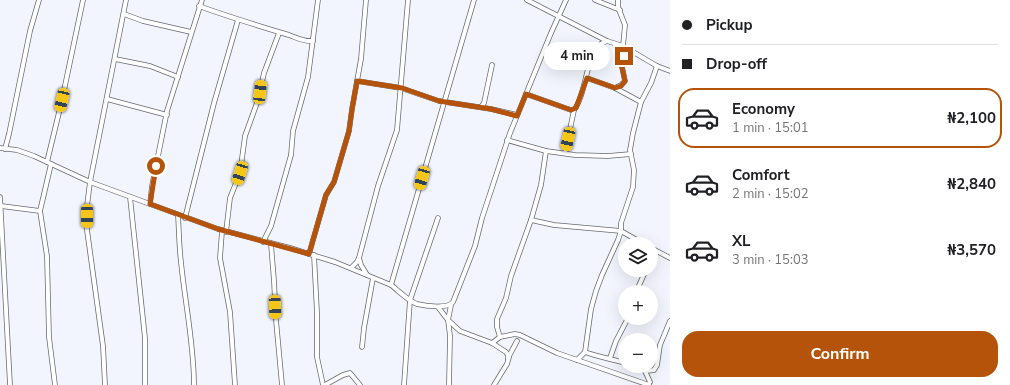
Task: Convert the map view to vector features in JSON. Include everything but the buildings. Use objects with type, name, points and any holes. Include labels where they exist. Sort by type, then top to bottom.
[{"type":"street","points":[[39,0],[30,31],[10,134],[2,148],[17,150],[34,156],[90,182],[185,218],[351,268],[391,285],[417,304],[438,307],[451,305]]},
{"type":"street","points":[[55,385],[49,337],[47,256],[40,211],[83,0]]},
{"type":"street","points":[[105,385],[103,346],[87,230],[87,206],[90,182],[126,0]]},
{"type":"street","points":[[150,204],[167,115],[191,32],[202,0]]},
{"type":"street","points":[[263,242],[271,226],[291,155],[293,131],[308,78],[318,0]]},
{"type":"street","points":[[360,385],[350,373],[324,385],[317,356],[317,313],[311,255],[326,195],[334,182],[349,131],[357,81],[366,0]]},
{"type":"street","points":[[351,268],[359,258],[378,186],[397,130],[402,88],[408,0]]},
{"type":"street","points":[[391,285],[474,0]]},
{"type":"street","points":[[527,0],[607,41],[623,46],[657,66],[670,71]]},
{"type":"street","points":[[449,385],[450,336],[448,320],[451,305],[475,246],[507,140],[566,0]]},
{"type":"street","points":[[595,0],[615,7],[620,11]]},
{"type":"street","points":[[615,88],[621,86],[625,81],[622,67],[625,25],[618,0]]},
{"type":"street","points":[[199,6],[278,33],[303,40],[313,41]]},
{"type":"street","points":[[124,14],[143,21],[191,32]]},
{"type":"street","points":[[185,218],[214,103],[238,20]]},
{"type":"street","points":[[236,385],[230,312],[220,258],[230,198],[240,173],[244,136],[258,100],[264,73],[278,33]]},
{"type":"street","points":[[565,153],[574,110],[587,78],[593,55],[599,45],[607,41]]},
{"type":"street","points":[[115,59],[150,66],[178,77]]},
{"type":"street","points":[[481,107],[484,104],[492,65]]},
{"type":"street","points":[[577,360],[585,352],[591,309],[596,291],[621,232],[621,223],[633,187],[634,170],[630,150],[633,133],[641,102],[651,83],[657,66]]},
{"type":"street","points":[[587,78],[615,88],[641,102]]},
{"type":"street","points":[[357,81],[402,88],[431,99],[481,107],[517,116]]},
{"type":"street","points":[[526,94],[574,110]]},
{"type":"street","points":[[107,100],[167,115]]},
{"type":"street","points":[[507,140],[546,151],[575,155],[608,156],[631,154]]},
{"type":"street","points":[[500,337],[497,327],[497,319],[506,298],[511,276],[531,220],[541,185],[546,151]]},
{"type":"street","points":[[0,197],[10,385]]},
{"type":"street","points":[[130,197],[145,338],[145,385]]},
{"type":"street","points":[[0,206],[40,211]]},
{"type":"street","points":[[178,215],[181,262],[194,371],[194,385]]},
{"type":"street","points":[[404,385],[410,300],[438,218]]},
{"type":"street","points":[[531,220],[554,225],[621,232],[631,237]]},
{"type":"street","points":[[270,244],[282,385]]},
{"type":"street","points":[[658,252],[670,258]]},
{"type":"street","points":[[359,258],[361,265],[370,277],[362,347]]},
{"type":"street","points":[[438,307],[448,320],[460,331],[492,343],[506,352],[508,358]]},
{"type":"street","points":[[658,358],[660,345],[670,321]]},
{"type":"street","points":[[610,358],[616,341],[624,325]]},
{"type":"street","points":[[492,343],[500,337],[515,334],[520,335],[529,338],[542,347],[649,384]]},
{"type":"street","points":[[494,385],[507,364],[508,358],[518,341]]},
{"type":"street","points":[[585,352],[599,357],[618,361]]},
{"type":"street","points":[[646,373],[649,384]]},
{"type":"route","points":[[156,166],[150,204],[218,229],[309,254],[326,195],[334,182],[349,131],[357,81],[402,88],[439,101],[491,109],[517,116],[526,94],[574,110],[587,78],[615,88],[621,86],[625,81],[622,67],[624,56]]}]
